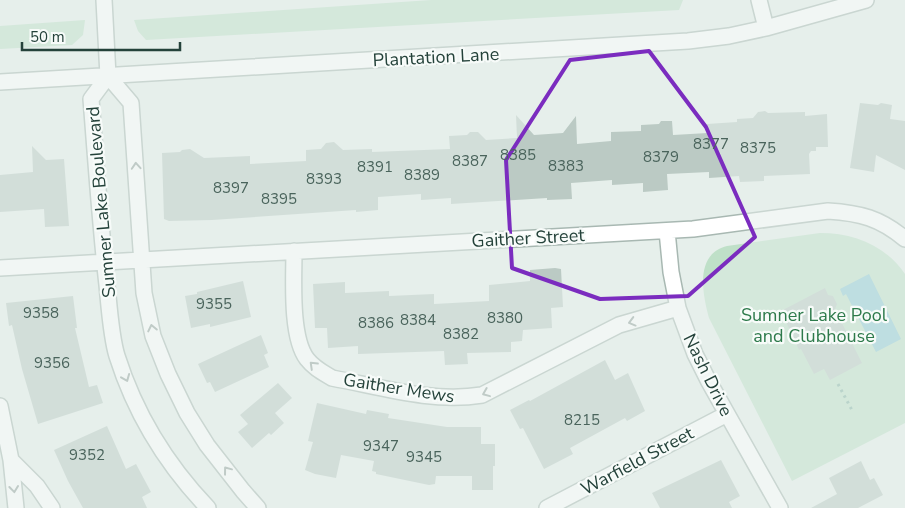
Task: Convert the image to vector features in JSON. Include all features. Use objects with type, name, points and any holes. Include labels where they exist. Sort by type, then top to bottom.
[{"type":"street","points":[[104,0],[108,76]]},
{"type":"street","points":[[759,0],[766,28]]},
{"type":"street","name":"Plantation Lane","points":[[0,82],[650,44],[720,37],[766,28],[866,0]]},
{"type":"street","name":"Sumner Lake Boulevard","points":[[208,508],[192,491],[160,448],[146,423],[116,355],[104,262],[91,99],[108,76],[131,103],[144,293],[153,336],[168,374],[187,412],[207,445],[258,508]]},
{"type":"street","name":"Gaither Street","points":[[0,268],[667,231],[828,211],[850,212],[872,218],[892,228],[905,239]]},
{"type":"street","name":"Nash Drive","points":[[667,231],[678,308],[701,367],[780,508]]},
{"type":"street","name":"Gaither Mews","points":[[294,251],[296,323],[300,346],[306,358],[317,370],[332,378],[436,397],[462,398],[482,395],[619,325],[678,308]]},
{"type":"street","points":[[0,406],[11,460],[16,508]]},
{"type":"street","name":"Warfield Street","points":[[547,508],[727,414]]},
{"type":"street","points":[[11,460],[37,486],[52,508]]},
{"type":"path","points":[[838,384],[853,412]]},
{"type":"highlighted area","points":[[649,51],[706,127],[755,237],[688,296],[600,299],[512,268],[506,160],[570,60]]},
{"type":"green space","points":[[431,0],[683,0],[679,10],[146,40],[138,31],[134,20]]},
{"type":"green space","points":[[85,20],[83,35],[72,45],[0,49],[0,26]]},
{"type":"green space","name":"Sumner Lake Pool and Clubhouse","points":[[820,233],[845,235],[868,243],[888,255],[905,274],[905,423],[792,481],[709,318],[704,297],[703,275],[705,265],[710,257],[717,250],[727,246]]},
{"type":"water","points":[[869,274],[901,339],[876,352],[846,294],[843,296],[840,289]]},
{"type":"building","points":[[860,103],[892,105],[890,119],[905,121],[905,170],[876,155],[874,172],[850,168]]},
{"type":"building","points":[[765,111],[768,113],[805,112],[805,116],[827,114],[828,147],[816,147],[816,151],[811,151],[809,154],[810,174],[764,176],[764,181],[740,182],[739,176],[709,178],[709,172],[667,174],[668,190],[643,192],[643,183],[612,185],[612,180],[571,183],[572,199],[547,200],[547,198],[451,204],[451,198],[421,200],[421,194],[378,197],[378,210],[212,220],[169,221],[164,219],[162,153],[180,152],[190,149],[204,158],[250,156],[250,164],[306,161],[306,150],[321,149],[326,143],[334,142],[343,150],[372,149],[372,152],[450,149],[449,136],[467,135],[470,132],[478,132],[486,140],[517,138],[516,115],[534,135],[563,133],[576,116],[577,144],[611,141],[611,132],[641,131],[641,125],[659,124],[661,121],[672,121],[673,135],[708,133],[707,124],[737,122],[737,119],[753,118],[758,112]]},
{"type":"building","points":[[32,146],[46,160],[64,159],[69,226],[45,227],[44,209],[0,212],[0,175],[33,172]]},
{"type":"building","points":[[561,269],[563,307],[551,308],[552,328],[523,330],[522,341],[511,342],[511,352],[467,353],[468,364],[445,365],[444,351],[358,354],[358,346],[328,348],[327,328],[315,328],[313,284],[345,282],[345,293],[389,291],[389,296],[434,294],[434,304],[489,301],[489,285],[530,281],[530,270]]},
{"type":"building","points":[[243,281],[251,317],[210,327],[210,324],[191,328],[185,296]]},
{"type":"building","points":[[825,288],[828,295],[833,296],[837,304],[835,309],[862,363],[830,380],[824,369],[814,374],[801,349],[799,350],[781,311]]},
{"type":"building","points":[[73,296],[77,328],[75,328],[89,387],[97,385],[103,403],[38,424],[22,369],[12,325],[9,326],[6,303]]},
{"type":"building","points":[[261,335],[268,353],[264,355],[269,367],[215,392],[210,382],[207,383],[198,364]]},
{"type":"building","points":[[605,360],[615,380],[628,373],[645,411],[627,421],[625,418],[570,448],[573,454],[544,469],[523,428],[520,429],[510,410]]},
{"type":"building","points":[[278,383],[292,398],[275,413],[284,423],[252,448],[238,432],[248,424],[240,415]]},
{"type":"building","points":[[317,403],[366,414],[367,410],[389,414],[388,418],[447,427],[481,427],[481,444],[495,444],[493,490],[472,490],[472,476],[436,476],[435,484],[429,485],[376,474],[376,472],[372,471],[374,461],[341,455],[336,478],[305,470],[313,442],[308,441]]},
{"type":"building","points":[[107,426],[126,469],[136,464],[151,492],[142,497],[147,508],[83,508],[68,481],[54,450]]},
{"type":"building","points":[[721,460],[740,496],[729,502],[732,508],[660,508],[652,493]]},
{"type":"building","points":[[861,461],[870,480],[874,478],[883,495],[858,508],[811,508],[837,494],[829,478]]}]
